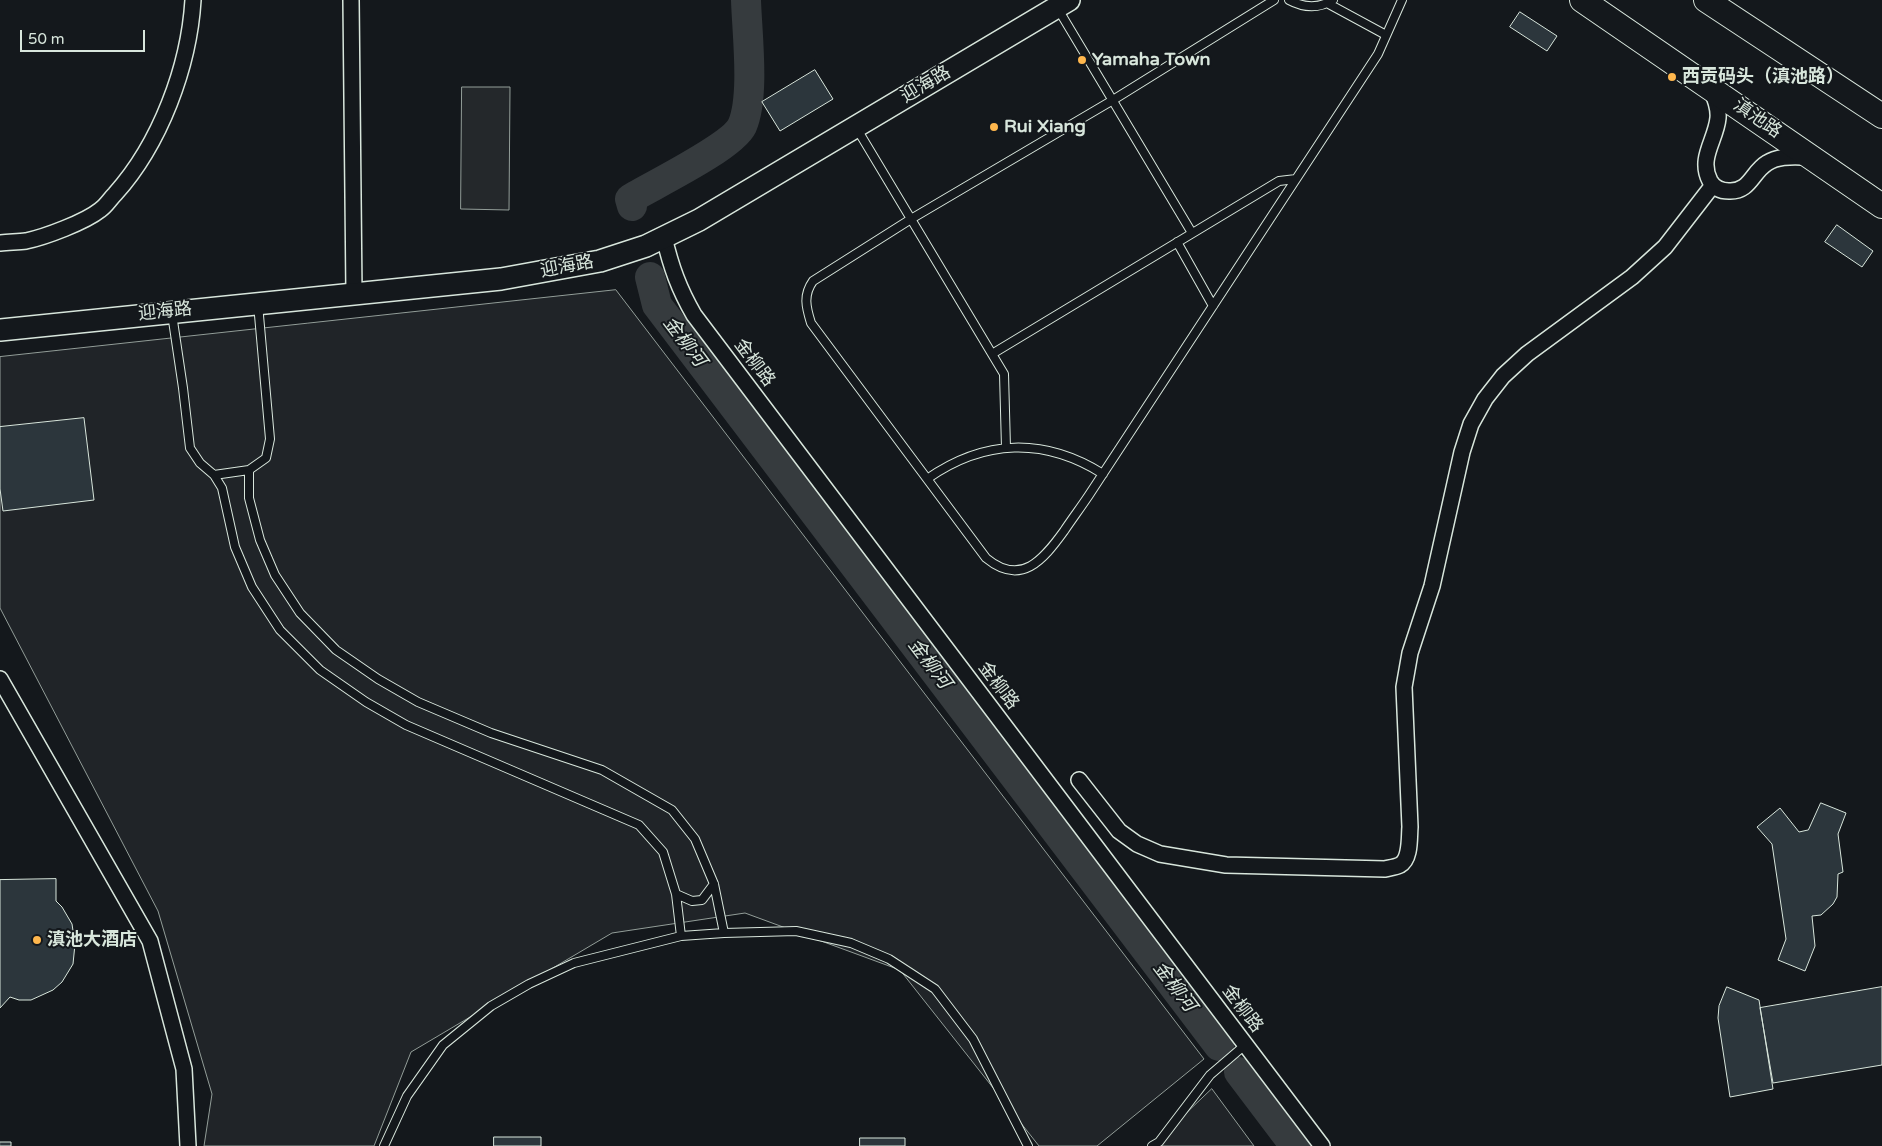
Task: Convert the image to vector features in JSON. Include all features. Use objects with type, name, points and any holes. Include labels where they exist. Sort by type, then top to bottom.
[{"type":"main road","name":"滇池路","points":[[1582,0],[1882,206]]},
{"type":"main road","points":[[1706,0],[1882,116]]},
{"type":"street","points":[[0,243],[27,241],[68,227],[100,210],[126,182],[153,141],[180,74],[192,17],[193,0]]},
{"type":"street","points":[[351,0],[354,293]]},
{"type":"street","name":"迎海路","points":[[0,330],[502,279],[600,261],[646,246],[745,193],[1063,4]]},
{"type":"street","points":[[1710,87],[1716,101],[1718,116],[1716,133],[1705,160],[1707,174],[1712,185],[1723,191],[1739,190],[1749,184],[1760,168],[1768,162],[1787,157],[1811,156]]},
{"type":"street","points":[[1080,780],[1119,830],[1137,844],[1160,854],[1226,865],[1385,869],[1401,865],[1406,858],[1408,850],[1410,827],[1404,687],[1410,653],[1432,586],[1462,452],[1471,424],[1485,399],[1503,376],[1527,354],[1638,271],[1664,247],[1712,185]]},
{"type":"street","name":"金柳路","points":[[664,237],[674,274],[694,315],[1322,1146]]},
{"type":"street","points":[[0,679],[150,941],[184,1069],[188,1146]]},
{"type":"lane","points":[[1274,0],[1113,100],[912,218],[814,281],[807,292],[806,309],[811,323],[986,558],[996,567],[1012,571],[1028,568],[1041,559],[1056,542],[1104,474],[1378,54],[1402,0]]},
{"type":"lane","points":[[1289,0],[1298,5],[1308,6],[1330,2],[1386,35]]},
{"type":"lane","points":[[1063,4],[1113,100],[1192,233]]},
{"type":"lane","points":[[856,127],[1004,374],[1006,448]]},
{"type":"lane","points":[[992,354],[1278,181],[1296,179]]},
{"type":"lane","points":[[1177,242],[1213,306]]},
{"type":"lane","points":[[214,475],[249,470],[266,458],[270,439],[258,303]]},
{"type":"lane","points":[[171,312],[190,448],[200,463],[214,475],[222,488],[235,547],[252,588],[280,630],[320,670],[366,702],[406,726],[639,825],[663,852],[676,894],[681,936]]},
{"type":"lane","points":[[927,479],[941,469],[964,458],[989,450],[1006,448],[1032,448],[1057,452],[1089,465],[1104,474]]},
{"type":"lane","points":[[249,470],[249,498],[260,540],[275,575],[300,613],[336,650],[378,679],[418,702],[491,733],[602,770],[672,810],[696,839],[714,884],[724,932]]},
{"type":"lane","points":[[676,894],[692,901],[702,900],[714,884]]},
{"type":"lane","points":[[384,1146],[407,1096],[443,1045],[491,1006],[528,984],[574,963],[681,936],[724,932],[796,931],[851,942],[889,959],[935,989],[973,1039],[1028,1146]]},
{"type":"lane","points":[[1152,1146],[1159,1142],[1210,1075],[1246,1045]]},
{"type":"shaded area","points":[[462,87],[510,87],[509,210],[461,209]]},
{"type":"shaded area","points":[[616,290],[1204,1059],[1097,1146],[1039,1146],[900,970],[745,913],[612,933],[411,1052],[374,1146],[204,1146],[212,1094],[158,911],[0,608],[0,357]]},
{"type":"shaded area","points":[[1212,1089],[1254,1146],[1152,1146]]},
{"type":"building","points":[[1520,12],[1557,36],[1547,51],[1510,27]]},
{"type":"building","points":[[815,70],[833,99],[780,131],[762,102]]},
{"type":"building","points":[[1837,225],[1873,251],[1862,267],[1825,242]]},
{"type":"building","points":[[84,418],[94,500],[3,511],[0,489],[0,427]]},
{"type":"building","points":[[1821,803],[1846,813],[1838,834],[1843,872],[1838,874],[1837,897],[1833,904],[1821,915],[1812,916],[1815,946],[1805,971],[1778,960],[1786,939],[1772,844],[1757,827],[1780,808],[1799,832],[1808,830]]},
{"type":"building","name":"滇池大酒店","points":[[56,879],[56,901],[72,924],[75,944],[73,964],[62,982],[53,990],[31,1000],[19,1000],[10,997],[0,1008],[0,880]]},
{"type":"building","points":[[1727,987],[1759,1000],[1773,1089],[1730,1097],[1718,1018],[1719,1006]]},
{"type":"building","points":[[1882,987],[1882,1065],[1773,1083],[1760,1008]]},
{"type":"building","points":[[494,1137],[541,1137],[541,1146],[494,1146]]},
{"type":"building","points":[[860,1138],[905,1138],[905,1146],[860,1146]]},
{"type":"building","points":[[0,1142],[11,1142],[11,1146],[0,1146]]},
{"type":"waterway","name":"金柳河","points":[[632,206],[630,199],[708,155],[735,135],[742,126],[746,114],[749,82],[746,0]]},
{"type":"waterway","name":"金柳河","points":[[650,277],[657,305],[1219,1046]]},
{"type":"waterway","name":"金柳河","points":[[1239,1072],[1295,1146]]},
{"type":"place","name":"Yamaha Town","points":[[1082,60]]},
{"type":"place","name":"西贡码头（滇池路）","points":[[1672,77]]},
{"type":"place","name":"Rui Xiang","points":[[994,127]]},
{"type":"place","name":"滇池大酒店","points":[[37,940]]}]
